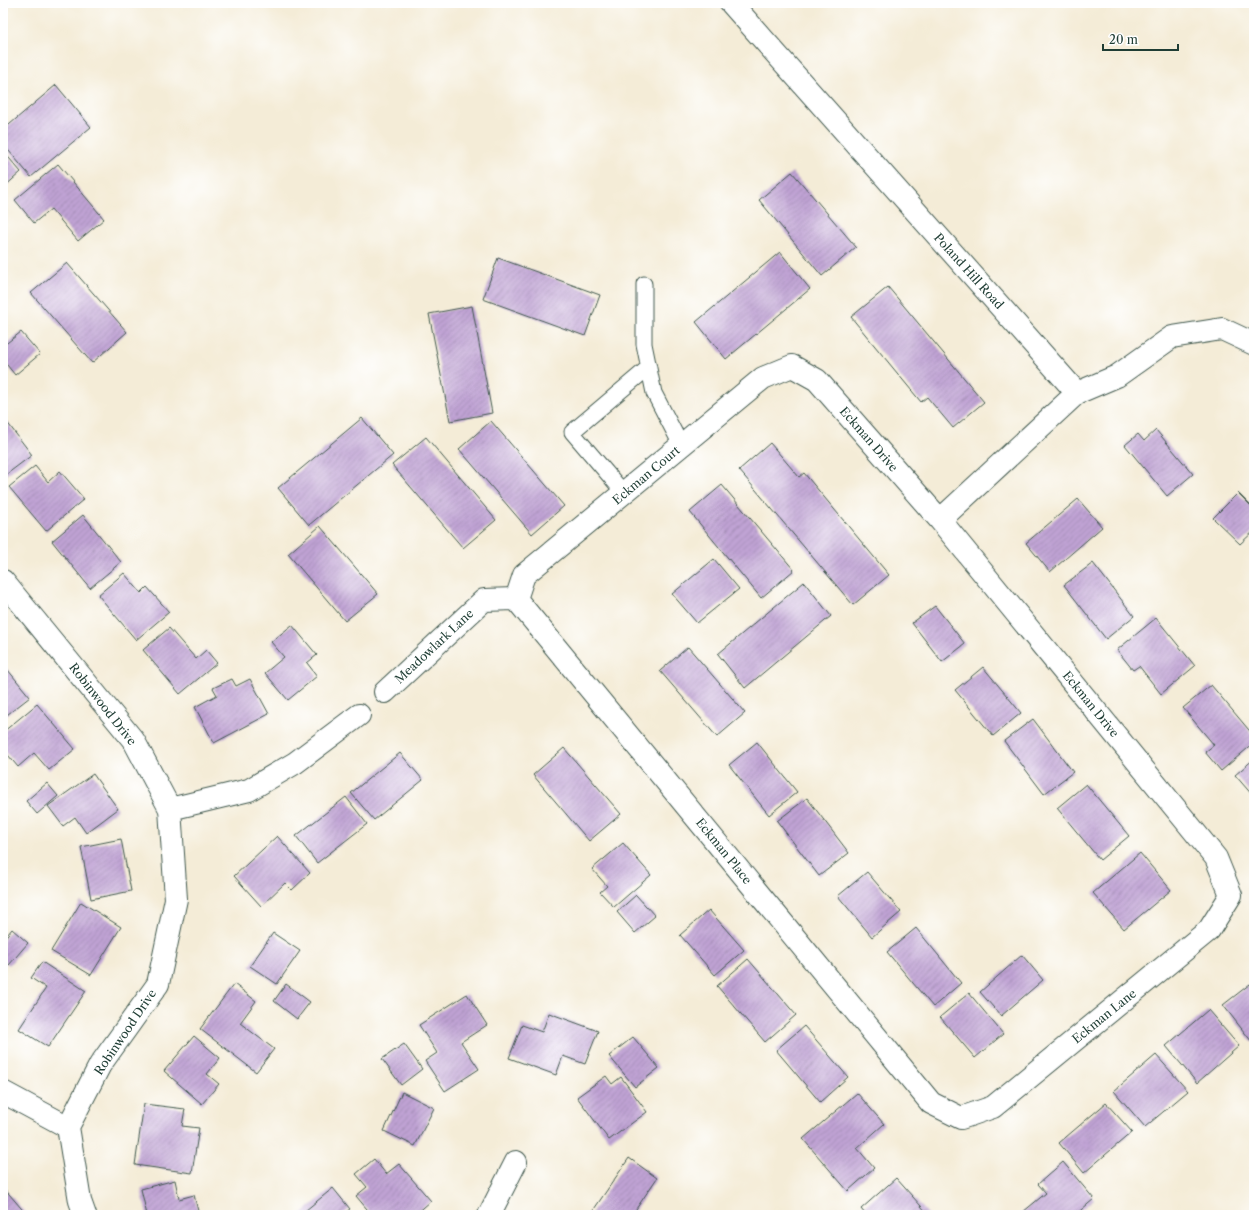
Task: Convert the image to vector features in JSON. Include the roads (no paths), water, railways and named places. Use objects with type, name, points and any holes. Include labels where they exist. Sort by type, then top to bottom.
[{"type":"street","name":"Poland Hill Road","points":[[731,3],[1077,393]]},
{"type":"street","points":[[940,520],[1077,393],[1117,376],[1172,337],[1222,329],[1254,344]]},
{"type":"street","name":"Eckman Court","points":[[516,599],[524,575],[763,378],[792,366]]},
{"type":"street","name":"Eckman Drive","points":[[792,366],[817,380],[940,520],[1216,858],[1231,895]]},
{"type":"street","name":"Robinwood Drive","points":[[3,581],[134,741],[170,809],[176,899],[158,984],[100,1065],[68,1127]]},
{"type":"street","name":"Meadowlark Lane","points":[[385,692],[484,600],[516,599]]},
{"type":"street","name":"Eckman Place","points":[[516,599],[931,1103],[961,1118]]},
{"type":"street","points":[[170,809],[249,790],[295,763],[359,715]]},
{"type":"street","name":"Eckman Lane","points":[[961,1118],[993,1107],[1209,930],[1231,895]]},
{"type":"street","points":[[3,1092],[68,1127],[80,1201],[85,1215]]},
{"type":"street","points":[[489,1215],[516,1162]]},
{"type":"lane","points":[[644,284],[644,344],[654,393],[681,445]]},
{"type":"lane","points":[[624,493],[572,432],[649,367]]}]
